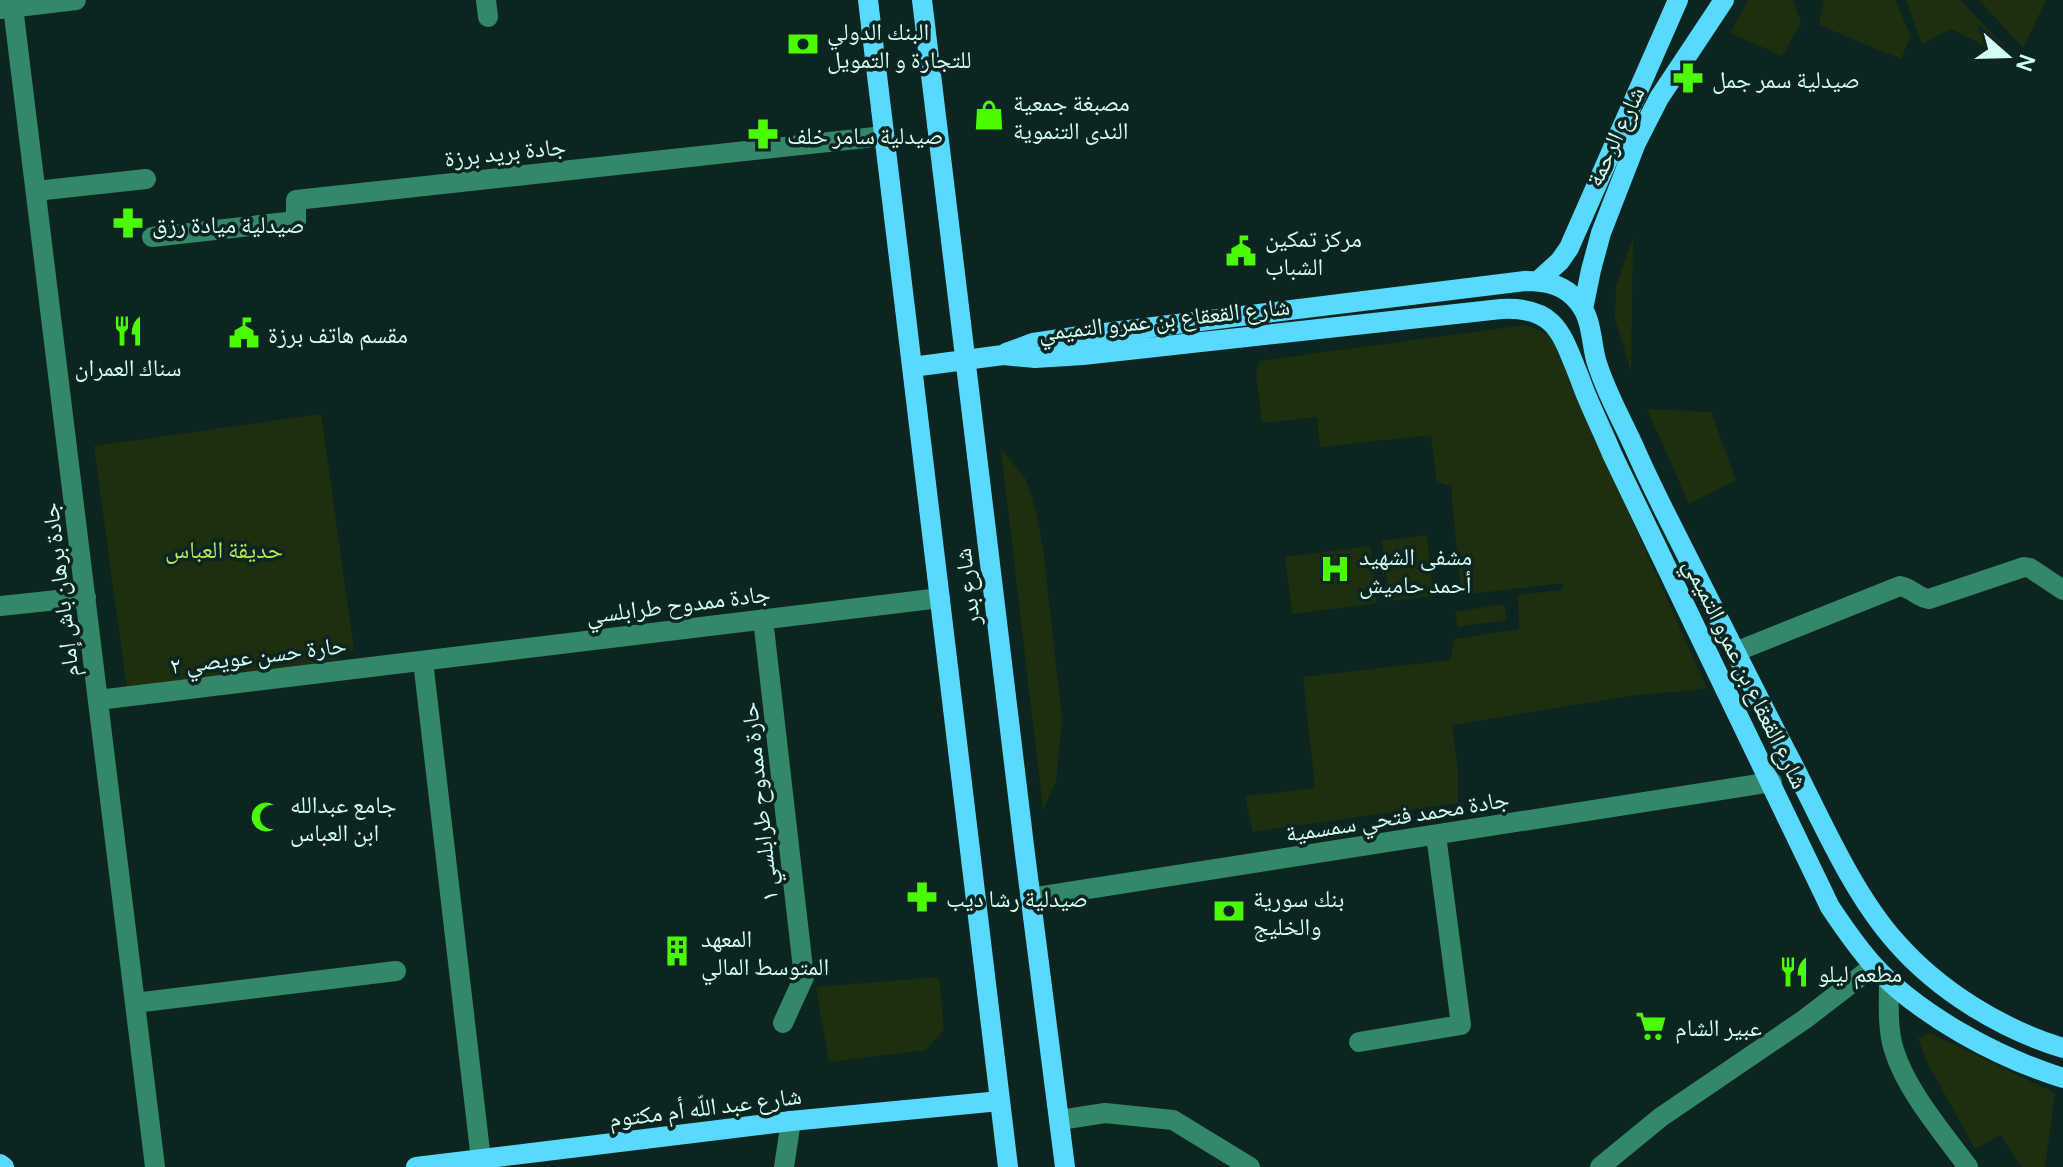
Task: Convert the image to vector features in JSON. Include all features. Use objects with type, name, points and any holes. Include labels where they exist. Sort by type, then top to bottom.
[{"type":"main road","name":"شارع بدر","points":[[868,0],[1008,1167]]},
{"type":"main road","name":"شارع بدر","points":[[922,0],[1065,1167]]},
{"type":"main road","name":"شارع الرحمة","points":[[1538,281],[1569,248],[1678,0]]},
{"type":"main road","name":"شارع الرحمة","points":[[1583,309],[1601,233],[1636,143],[1659,98],[1724,0]]},
{"type":"main road","points":[[1538,281],[1570,292],[1583,309],[1557,327],[1531,311],[1538,281]]},
{"type":"main road","name":"شارع القعقاع بن عمرو التميمي","points":[[1003,355],[1033,343],[1080,336],[1538,281]]},
{"type":"main road","name":"شارع القعقاع بن عمرو التميمي","points":[[1003,355],[1051,358],[1501,309],[1531,311]]},
{"type":"main road","name":"شارع القعقاع بن عمرو التميمي","points":[[1583,309],[1603,380],[1637,456],[1859,890],[1894,940],[1949,990],[1995,1019],[2063,1048]]},
{"type":"main road","name":"شارع القعقاع بن عمرو التميمي","points":[[1557,327],[1612,454],[1830,907],[1851,938],[1909,998],[1954,1028],[2016,1060],[2063,1078]]},
{"type":"main road","points":[[912,367],[1003,355]]},
{"type":"main road","name":"شارع عبد اللّه أم مكتوم","points":[[416,1167],[481,1160],[558,1158],[791,1121],[1000,1101]]},
{"type":"street","points":[[7,8],[76,0]]},
{"type":"street","name":"جادة برهان باش إمام","points":[[7,8],[36,191],[155,1167]]},
{"type":"street","name":"جادة بريد برزة","points":[[152,237],[296,221],[296,200],[884,136]]},
{"type":"street","points":[[36,191],[146,179]]},
{"type":"street","points":[[1735,652],[1895,588],[1905,587],[1925,599],[1934,598],[2024,567],[2063,590]]},
{"type":"street","points":[[0,606],[86,597]]},
{"type":"street","name":"جادة ممدوح طرابلسي","points":[[423,661],[940,598]]},
{"type":"street","name":"حارة ممدوح طرابلسي ١","points":[[763,619],[804,977],[783,1023]]},
{"type":"street","points":[[423,661],[481,1160]]},
{"type":"street","name":"حارة حسن عويصي ٢","points":[[98,700],[423,661]]},
{"type":"street","name":"جادة محمد فتحي سمسمية","points":[[1030,898],[1772,782]]},
{"type":"street","points":[[1359,1042],[1461,1025],[1436,835]]},
{"type":"street","points":[[135,1003],[396,971]]},
{"type":"street","points":[[1600,1167],[1661,1117],[1805,1019],[1882,973],[1894,1050],[1916,1096],[1968,1167]]},
{"type":"street","points":[[1060,1120],[1105,1113],[1173,1120],[1250,1167]]},
{"type":"street","points":[[784,1167],[791,1121]]},
{"type":"green space","points":[[1748,0],[1793,0],[1801,23],[1782,56],[1730,33]]},
{"type":"green space","points":[[1824,0],[1895,0],[1911,36],[1901,59],[1819,25]]},
{"type":"green space","points":[[1906,0],[1960,0],[2010,52],[2005,56],[1951,29],[1922,44]]},
{"type":"green space","points":[[1979,0],[2046,0],[2023,48]]},
{"type":"green space","points":[[1633,237],[1631,371],[1615,319],[1616,286]]},
{"type":"green space","points":[[1525,325],[1550,335],[1707,689],[1637,695],[1452,725],[1458,768],[1458,803],[1253,832],[1245,796],[1315,788],[1303,677],[1450,660],[1455,639],[1519,629],[1518,595],[1562,590],[1564,583],[1461,595],[1451,486],[1437,482],[1431,435],[1320,447],[1317,417],[1262,423],[1256,375],[1259,361]]},
{"type":"green space","points":[[1647,409],[1711,412],[1736,480],[1689,504]]},
{"type":"green space","name":"حديقة العباس","points":[[321,414],[354,650],[339,652],[339,660],[127,690],[94,446]]},
{"type":"green space","points":[[1001,449],[1026,479],[1043,549],[1062,720],[1056,782],[1043,810]]},
{"type":"green space","points":[[1427,535],[1433,596],[1389,601],[1382,541]]},
{"type":"green space","points":[[1370,546],[1377,603],[1292,614],[1285,557]]},
{"type":"green space","points":[[1504,604],[1507,620],[1458,627],[1455,612]]},
{"type":"green space","points":[[939,977],[944,1029],[926,1050],[829,1062],[816,987]]},
{"type":"green space","points":[[1930,1033],[2055,1093],[2045,1167],[2021,1167],[2001,1135],[1975,1149],[1926,1060],[1918,1038]]},
{"type":"place","name":"البنك الدولي للتجارة و التمويل","points":[[803,44]]},
{"type":"place","name":"صيدلية سمر جمل","points":[[1688,78]]},
{"type":"place","name":"مصبغة جمعية الندى التنموية","points":[[989,115]]},
{"type":"place","name":"صيدلية سامر خلف","points":[[763,134]]},
{"type":"place","name":"صيدلية ميادة رزق","points":[[128,223]]},
{"type":"place","name":"مركز تمكين الشباب","points":[[1241,251]]},
{"type":"place","name":"سناك العمران","points":[[128,331]]},
{"type":"place","name":"مقسم هاتف برزة","points":[[244,333]]},
{"type":"place","name":"مشفى الشهيد أحمد حاميش","points":[[1335,569]]},
{"type":"place","name":"جامع عبدالله ابن العباس","points":[[266,817]]},
{"type":"place","name":"صيدلية رشا ديب","points":[[922,897]]},
{"type":"place","name":"بنك سورية والخليج","points":[[1229,911]]},
{"type":"place","name":"المعهد المتوسط المالي","points":[[677,951]]},
{"type":"place","name":"مطعم ليلو","points":[[1794,972]]},
{"type":"place","name":"عبير الشام","points":[[1651,1026]]}]
